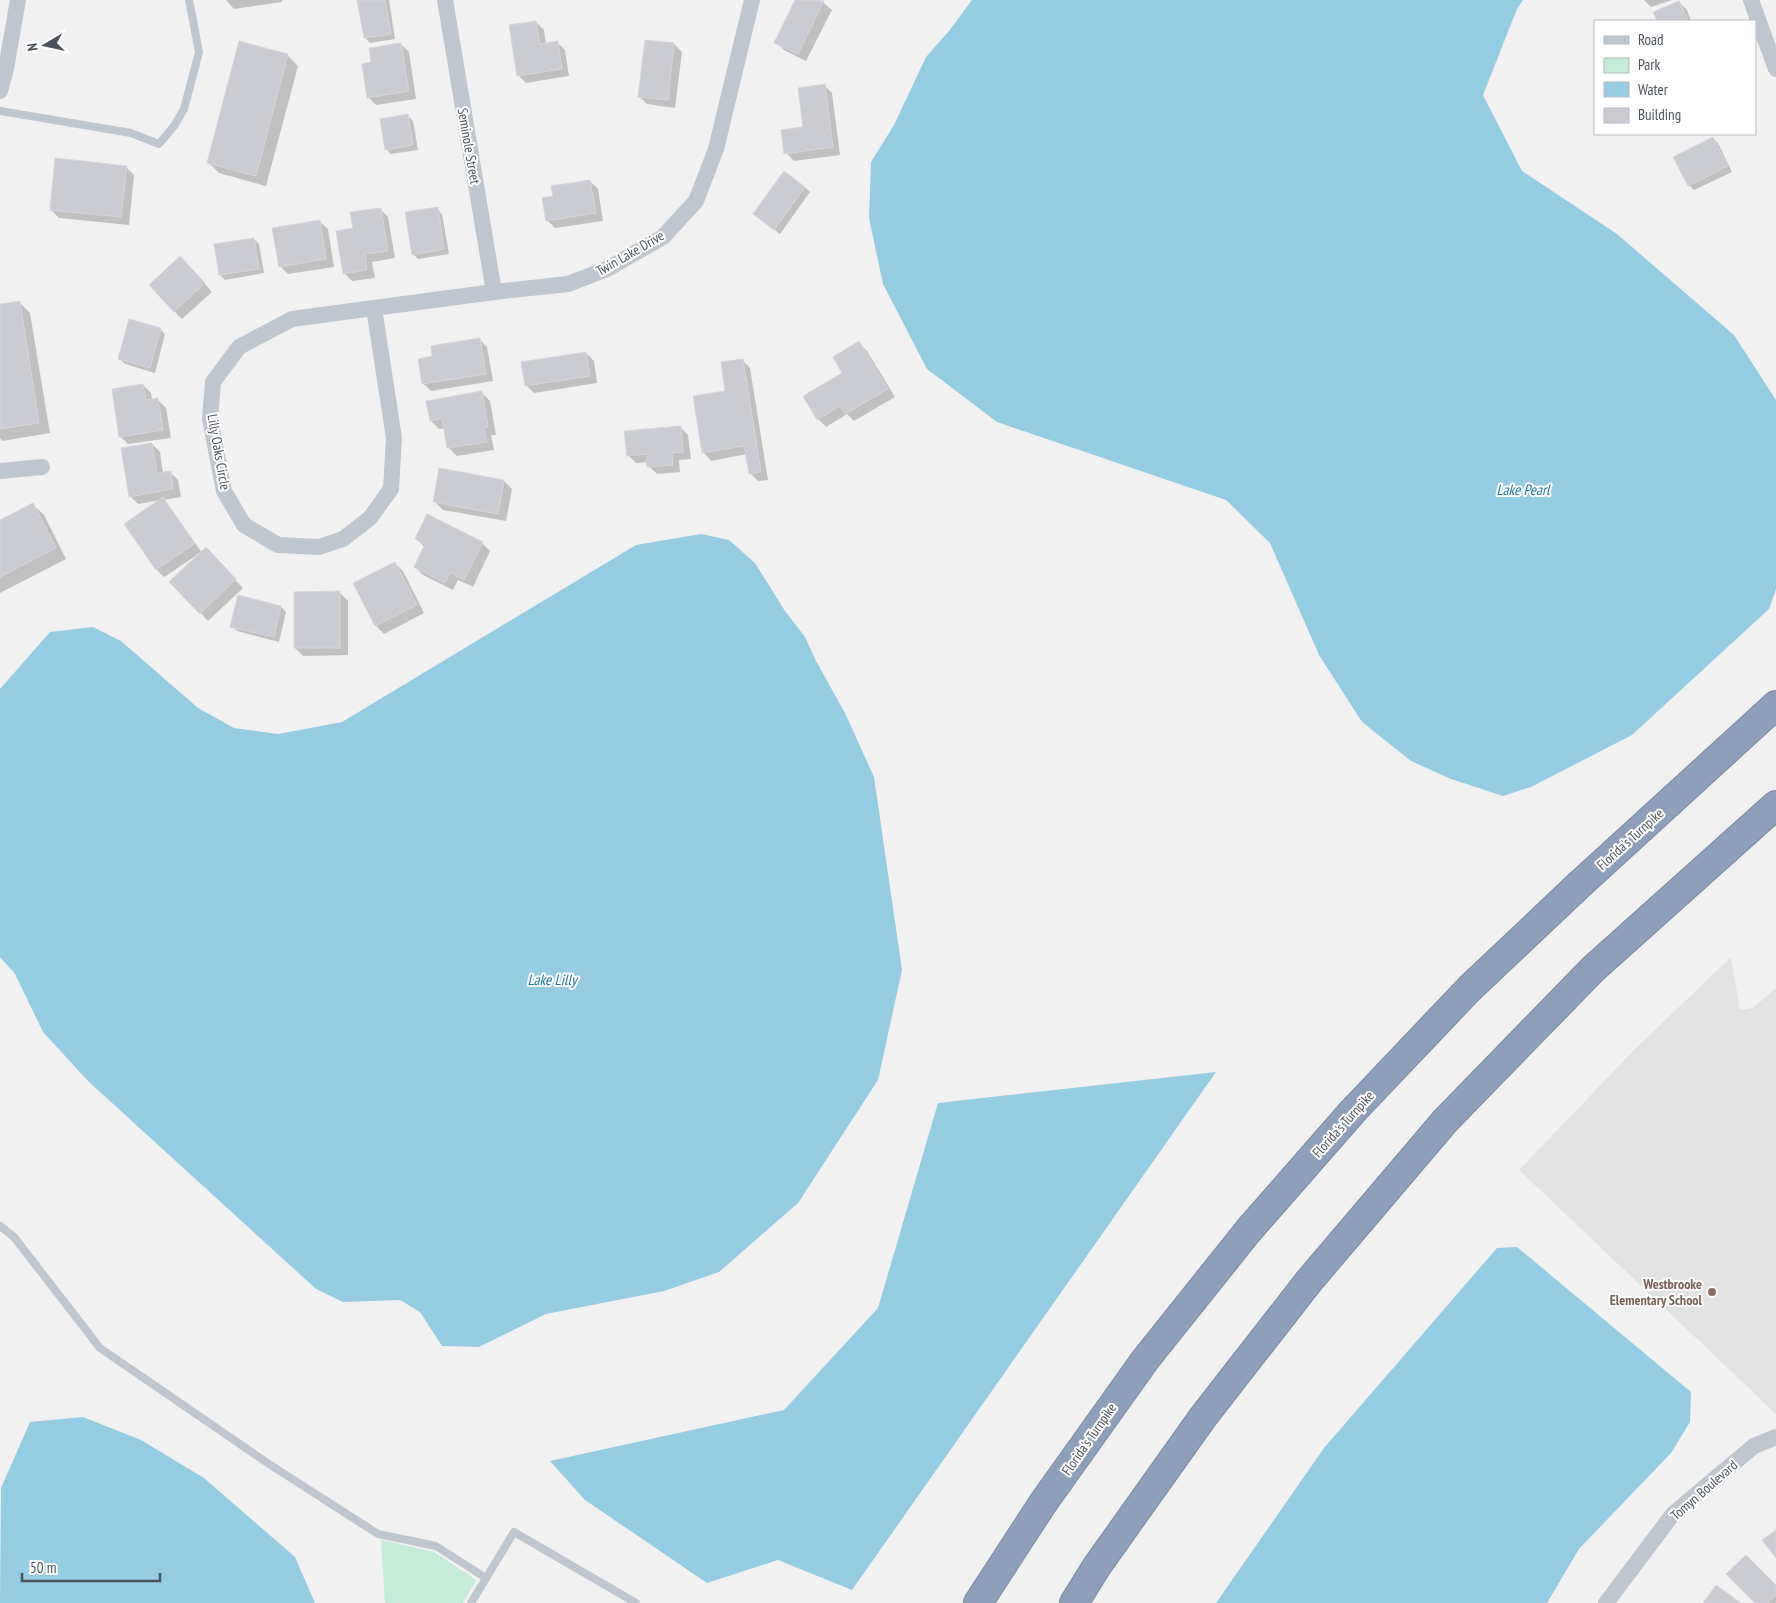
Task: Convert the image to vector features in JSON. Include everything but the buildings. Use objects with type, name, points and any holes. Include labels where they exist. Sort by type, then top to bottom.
[{"type":"highway","name":"Florida's Turnpike","points":[[978,1603],[1043,1503],[1145,1360],[1248,1231],[1353,1111],[1476,983],[1579,885],[1776,705]]},
{"type":"highway","points":[[1074,1603],[1097,1566],[1209,1410],[1309,1281],[1445,1121],[1593,969],[1776,805]]},
{"type":"street","points":[[0,91],[6,69],[18,0]]},
{"type":"street","name":"Seminole Street","points":[[445,0],[494,292]]},
{"type":"street","name":"Twin Lake Drive","points":[[494,292],[568,284],[607,269],[663,237],[696,201],[716,149],[752,0]]},
{"type":"street","points":[[1751,0],[1776,69]]},
{"type":"street","name":"Lilly Oaks Circle","points":[[374,308],[394,438],[391,489],[370,518],[343,539],[319,547],[278,545],[244,525],[224,492],[210,419],[213,382],[240,346],[292,319],[374,308],[494,292]]},
{"type":"street","points":[[0,471],[42,467]]},
{"type":"street","name":"Tomyn Boulevard","points":[[1606,1603],[1673,1514],[1754,1446],[1776,1437]]},
{"type":"lane","points":[[0,111],[131,133],[159,144],[174,126],[184,109],[199,52],[189,0]]},
{"type":"lane","points":[[0,1226],[14,1237],[100,1348],[269,1464],[378,1534],[436,1546],[486,1578]]},
{"type":"lane","points":[[471,1603],[514,1532],[636,1603]]},
{"type":"shaded area","name":"Westbrooke Elementary School","points":[[1731,957],[1740,1010],[1753,1008],[1776,988],[1776,1414],[1519,1170],[1635,1049]]},
{"type":"green space","points":[[381,1540],[434,1552],[476,1580],[463,1603],[385,1603]]},
{"type":"water","name":"Lake Pearl","points":[[972,0],[1523,0],[1517,9],[1483,95],[1522,171],[1617,234],[1734,335],[1776,400],[1776,589],[1769,609],[1632,735],[1531,787],[1503,796],[1451,779],[1411,761],[1362,722],[1319,655],[1270,543],[1226,500],[997,422],[927,369],[883,284],[869,218],[871,162],[894,125],[926,57],[949,31]]},
{"type":"water","name":"Lake Lilly","points":[[701,534],[729,540],[755,563],[785,611],[805,637],[845,713],[874,777],[902,970],[878,1080],[798,1203],[719,1272],[664,1291],[546,1314],[479,1347],[442,1346],[420,1312],[400,1300],[343,1302],[316,1289],[88,1081],[43,1032],[15,974],[0,957],[0,689],[50,632],[93,627],[121,641],[198,708],[234,728],[278,734],[342,722],[636,545]]},
{"type":"water","points":[[1216,1072],[852,1590],[778,1560],[707,1583],[585,1500],[550,1461],[784,1410],[878,1308],[938,1103]]},
{"type":"water","points":[[1517,1247],[1691,1392],[1690,1422],[1671,1453],[1579,1549],[1547,1603],[1216,1603],[1324,1448],[1497,1248]]},
{"type":"water","points":[[83,1417],[141,1440],[204,1478],[295,1557],[315,1603],[0,1603],[1,1488],[30,1422]]},
{"type":"place","name":"Westbrooke Elementary School","points":[[1712,1292]]}]
